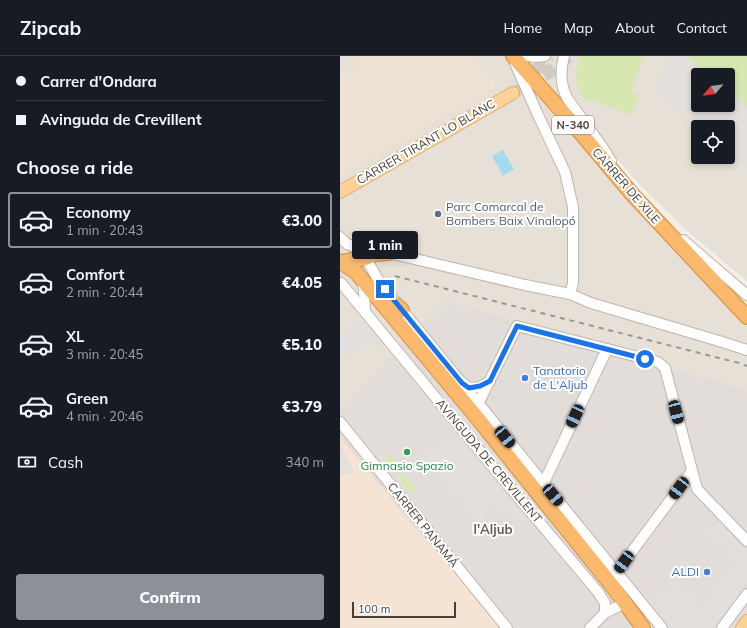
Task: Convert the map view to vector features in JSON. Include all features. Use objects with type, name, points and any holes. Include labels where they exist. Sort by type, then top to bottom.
[{"type":"highway","name":"CARRER DE XILE","points":[[513,56],[664,230],[745,314]]},
{"type":"highway","points":[[341,262],[365,258],[375,254],[388,253]]},
{"type":"highway","name":"AVINGUDA DE CREVILLENT","points":[[341,262],[367,278],[479,410],[613,577],[625,603],[643,628]]},
{"type":"highway","points":[[367,278],[402,310]]},
{"type":"main road","name":"CARRER TIRANT LO BLANC","points":[[340,182],[511,89],[340,192]]},
{"type":"main road","points":[[742,628],[747,621]]},
{"type":"street","points":[[513,56],[538,115],[565,172],[573,207],[573,283],[570,294]]},
{"type":"street","points":[[526,56],[544,56]]},
{"type":"street","points":[[564,56],[561,79],[564,93],[599,142],[611,162],[624,177],[632,194]]},
{"type":"street","points":[[664,230],[674,234],[683,241],[747,295]]},
{"type":"street","name":"AVINGUDA DE CREVILLENT","points":[[340,237],[347,244],[356,247],[365,258],[367,278],[364,289],[365,312]]},
{"type":"street","points":[[356,247],[368,248],[525,285],[570,294],[591,303],[747,350]]},
{"type":"street","points":[[367,278],[377,261],[388,253]]},
{"type":"street","name":"AVINGUDA DE CREVILLENT","points":[[341,283],[598,592],[605,603],[605,613]]},
{"type":"street","name":"AVINGUDA DE CREVILLENT","points":[[402,310],[462,383],[479,410]]},
{"type":"street","points":[[479,410],[490,381],[517,326],[658,362],[665,368],[697,489],[747,541]]},
{"type":"street","points":[[541,489],[607,349]]},
{"type":"street","points":[[462,383],[469,388],[480,386],[490,381]]},
{"type":"street","name":"CARRER PANAMÁ","points":[[340,422],[507,628]]},
{"type":"street","points":[[613,577],[692,471]]},
{"type":"street","points":[[679,488],[697,489]]},
{"type":"street","name":"AVINGUDA DE CREVILLENT","points":[[613,577],[662,628]]},
{"type":"street","points":[[722,628],[747,594]]},
{"type":"street","points":[[590,628],[605,613],[625,603]]},
{"type":"shaded area","points":[[340,56],[747,56],[747,281],[692,235],[643,188],[533,66],[603,165],[747,324],[747,615],[737,628],[340,628]]},
{"type":"shaded area","points":[[360,56],[472,56],[495,81],[493,89],[340,176],[340,75],[356,68],[353,59]]},
{"type":"shaded area","points":[[668,56],[686,56],[701,68],[691,68],[691,112],[735,112],[735,97],[747,107],[747,165],[735,155],[735,120],[693,120],[656,89]]},
{"type":"shaded area","points":[[446,300],[747,390],[747,615],[737,628],[514,628],[457,557],[423,537],[340,437],[340,411]]},
{"type":"shaded area","points":[[360,319],[381,346],[377,349],[370,340],[340,364],[340,334]]},
{"type":"shaded area","points":[[455,434],[525,517],[523,519],[486,505],[478,525],[467,510],[467,506],[443,475],[438,476],[424,459]]},
{"type":"shaded area","points":[[340,437],[423,537],[457,557],[514,628],[340,628]]},
{"type":"shaded area","points":[[340,447],[354,472],[349,475],[348,472],[340,476]]},
{"type":"shaded area","points":[[719,520],[747,551],[747,581],[713,628],[671,628],[655,609],[672,584],[701,608],[738,557],[709,535]]},
{"type":"green space","points":[[580,56],[644,56],[631,92],[639,96],[632,115],[586,99],[579,91],[576,81],[576,70]]},
{"type":"green space","points":[[686,56],[747,56],[747,108],[735,98],[735,68],[700,68]]},
{"type":"green space","points":[[390,455],[402,470],[396,475],[384,460]]},
{"type":"green space","points":[[404,474],[416,489],[411,493],[399,478]]},
{"type":"water","points":[[503,150],[514,169],[503,176],[492,156]]},
{"type":"tunnel","points":[[520,79],[540,67],[549,56]]},
{"type":"tunnel","points":[[513,93],[550,72],[569,56]]},
{"type":"railway","points":[[395,276],[747,366]]},
{"type":"place","name":"Parc Comarcal de Bombers Baix Vinalopó","points":[[438,214]]},
{"type":"place","name":"Tanatorio de L'Aljub","points":[[525,378]]},
{"type":"place","name":"Gimnasio Spazio","points":[[407,452]]},
{"type":"place","name":"ALDI","points":[[707,572]]},
{"type":"district","name":"l'Aljub","points":[[493,529]]},
{"type":"route","points":[[385,289],[462,383],[469,388],[480,386],[490,381],[517,326],[645,359]]}]
